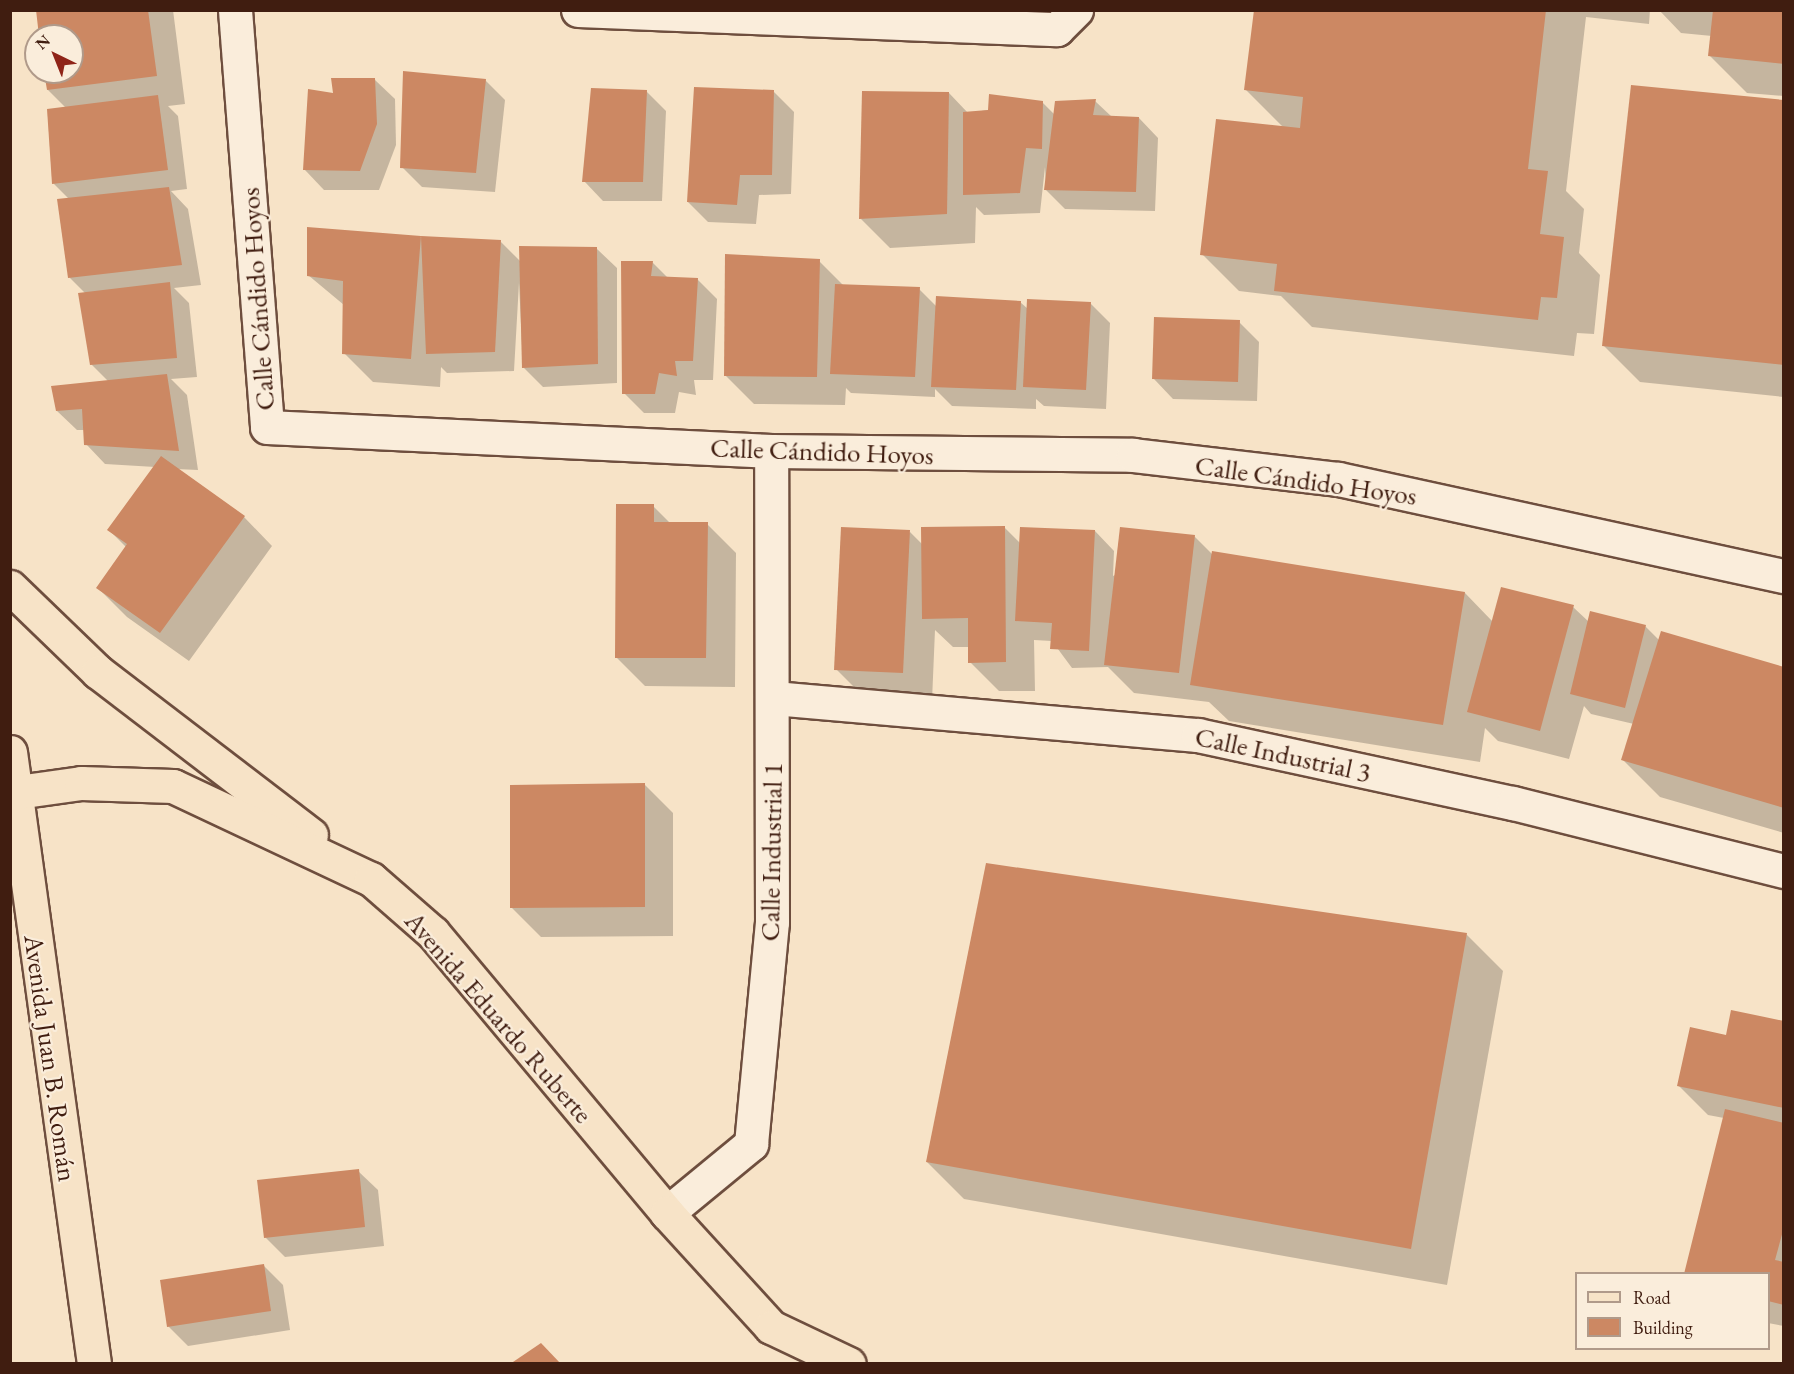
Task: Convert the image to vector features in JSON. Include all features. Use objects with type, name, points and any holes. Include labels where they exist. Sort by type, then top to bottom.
[{"type":"main road","points":[[10,587],[99,672],[371,879]]},
{"type":"main road","name":"Avenida Juan B. Román","points":[[10,752],[12,793],[94,1364]]},
{"type":"main road","name":"Avenida Eduardo Ruberte","points":[[12,793],[81,783],[173,786],[371,879],[432,933],[495,1004],[667,1213],[771,1327],[849,1364]]},
{"type":"street","name":"Calle Cándido Hoyos","points":[[236,10],[267,427],[771,451],[1133,455],[1338,479],[1784,576]]},
{"type":"street","points":[[578,10],[1057,29],[1076,10]]},
{"type":"street","name":"Calle Industrial 1","points":[[667,1213],[751,1144],[772,922],[771,451]]},
{"type":"street","name":"Calle Industrial 3","points":[[773,698],[1198,735],[1513,803],[1784,871]]},
{"type":"building","points":[[36,10],[148,10],[157,76],[47,90],[46,84],[84,84],[84,24],[38,24]]},
{"type":"building","points":[[1254,10],[1546,10],[1528,169],[1548,171],[1540,234],[1564,237],[1557,298],[1541,297],[1538,320],[1274,291],[1277,264],[1200,255],[1216,119],[1300,128],[1303,97],[1244,90]]},
{"type":"building","points":[[1713,10],[1784,10],[1784,64],[1708,56]]},
{"type":"building","points":[[403,71],[486,79],[476,173],[400,168]]},
{"type":"building","points":[[331,78],[375,78],[377,124],[360,171],[303,170],[308,89],[333,93]]},
{"type":"building","points":[[1631,85],[1784,100],[1784,365],[1602,346]]},
{"type":"building","points":[[694,87],[774,90],[772,175],[740,175],[737,205],[687,202]]},
{"type":"building","points":[[591,88],[647,90],[643,182],[582,182]]},
{"type":"building","points":[[862,91],[949,92],[947,214],[859,219]]},
{"type":"building","points":[[989,94],[1043,101],[1042,149],[1026,148],[1020,193],[963,195],[963,112],[988,110]]},
{"type":"building","points":[[158,95],[168,170],[52,184],[47,109]]},
{"type":"building","points":[[1096,99],[1093,115],[1139,117],[1136,192],[1044,190],[1055,101]]},
{"type":"building","points":[[169,187],[182,265],[68,278],[57,199]]},
{"type":"building","points":[[307,227],[421,236],[411,359],[342,354],[343,281],[307,276]]},
{"type":"building","points":[[421,236],[501,240],[495,352],[426,354]]},
{"type":"building","points":[[519,246],[597,247],[598,364],[522,368]]},
{"type":"building","points":[[725,254],[820,259],[817,377],[724,376]]},
{"type":"building","points":[[621,261],[653,261],[651,276],[698,278],[693,361],[675,361],[677,376],[659,373],[655,394],[622,394]]},
{"type":"building","points":[[170,282],[177,358],[90,365],[78,293]]},
{"type":"building","points":[[835,284],[920,287],[915,377],[830,374]]},
{"type":"building","points":[[936,296],[1021,301],[1016,390],[931,387]]},
{"type":"building","points":[[1027,299],[1091,302],[1086,390],[1023,387]]},
{"type":"building","points":[[1154,317],[1240,320],[1238,382],[1152,379]]},
{"type":"building","points":[[167,374],[179,451],[84,445],[82,409],[56,411],[51,386]]},
{"type":"building","points":[[161,456],[245,516],[160,633],[96,588],[127,544],[107,530]]},
{"type":"building","points":[[616,504],[654,504],[654,522],[708,522],[706,658],[615,658]]},
{"type":"building","points":[[1005,526],[1006,662],[968,663],[968,618],[922,619],[921,527]]},
{"type":"building","points":[[841,527],[910,530],[903,673],[834,670]]},
{"type":"building","points":[[1020,527],[1095,530],[1089,651],[1050,649],[1052,623],[1015,621]]},
{"type":"building","points":[[1120,527],[1195,535],[1179,673],[1104,665]]},
{"type":"building","points":[[1212,551],[1465,592],[1443,725],[1190,685]]},
{"type":"building","points":[[1501,587],[1574,605],[1540,731],[1467,712]]},
{"type":"building","points":[[1590,611],[1646,625],[1625,708],[1570,694]]},
{"type":"building","points":[[1661,631],[1784,667],[1784,808],[1621,760]]},
{"type":"building","points":[[645,783],[645,907],[510,908],[510,785]]},
{"type":"building","points":[[986,863],[1467,933],[1411,1249],[926,1162]]},
{"type":"building","points":[[1731,1010],[1784,1021],[1784,1108],[1677,1086],[1690,1027],[1726,1035]]},
{"type":"building","points":[[1725,1109],[1784,1123],[1784,1227],[1775,1260],[1784,1262],[1784,1305],[1770,1302],[1770,1272],[1684,1272]]},
{"type":"building","points":[[359,1169],[365,1227],[264,1238],[257,1180]]},
{"type":"building","points":[[264,1264],[271,1311],[167,1327],[160,1280]]},
{"type":"building","points":[[541,1343],[561,1364],[510,1364]]}]
